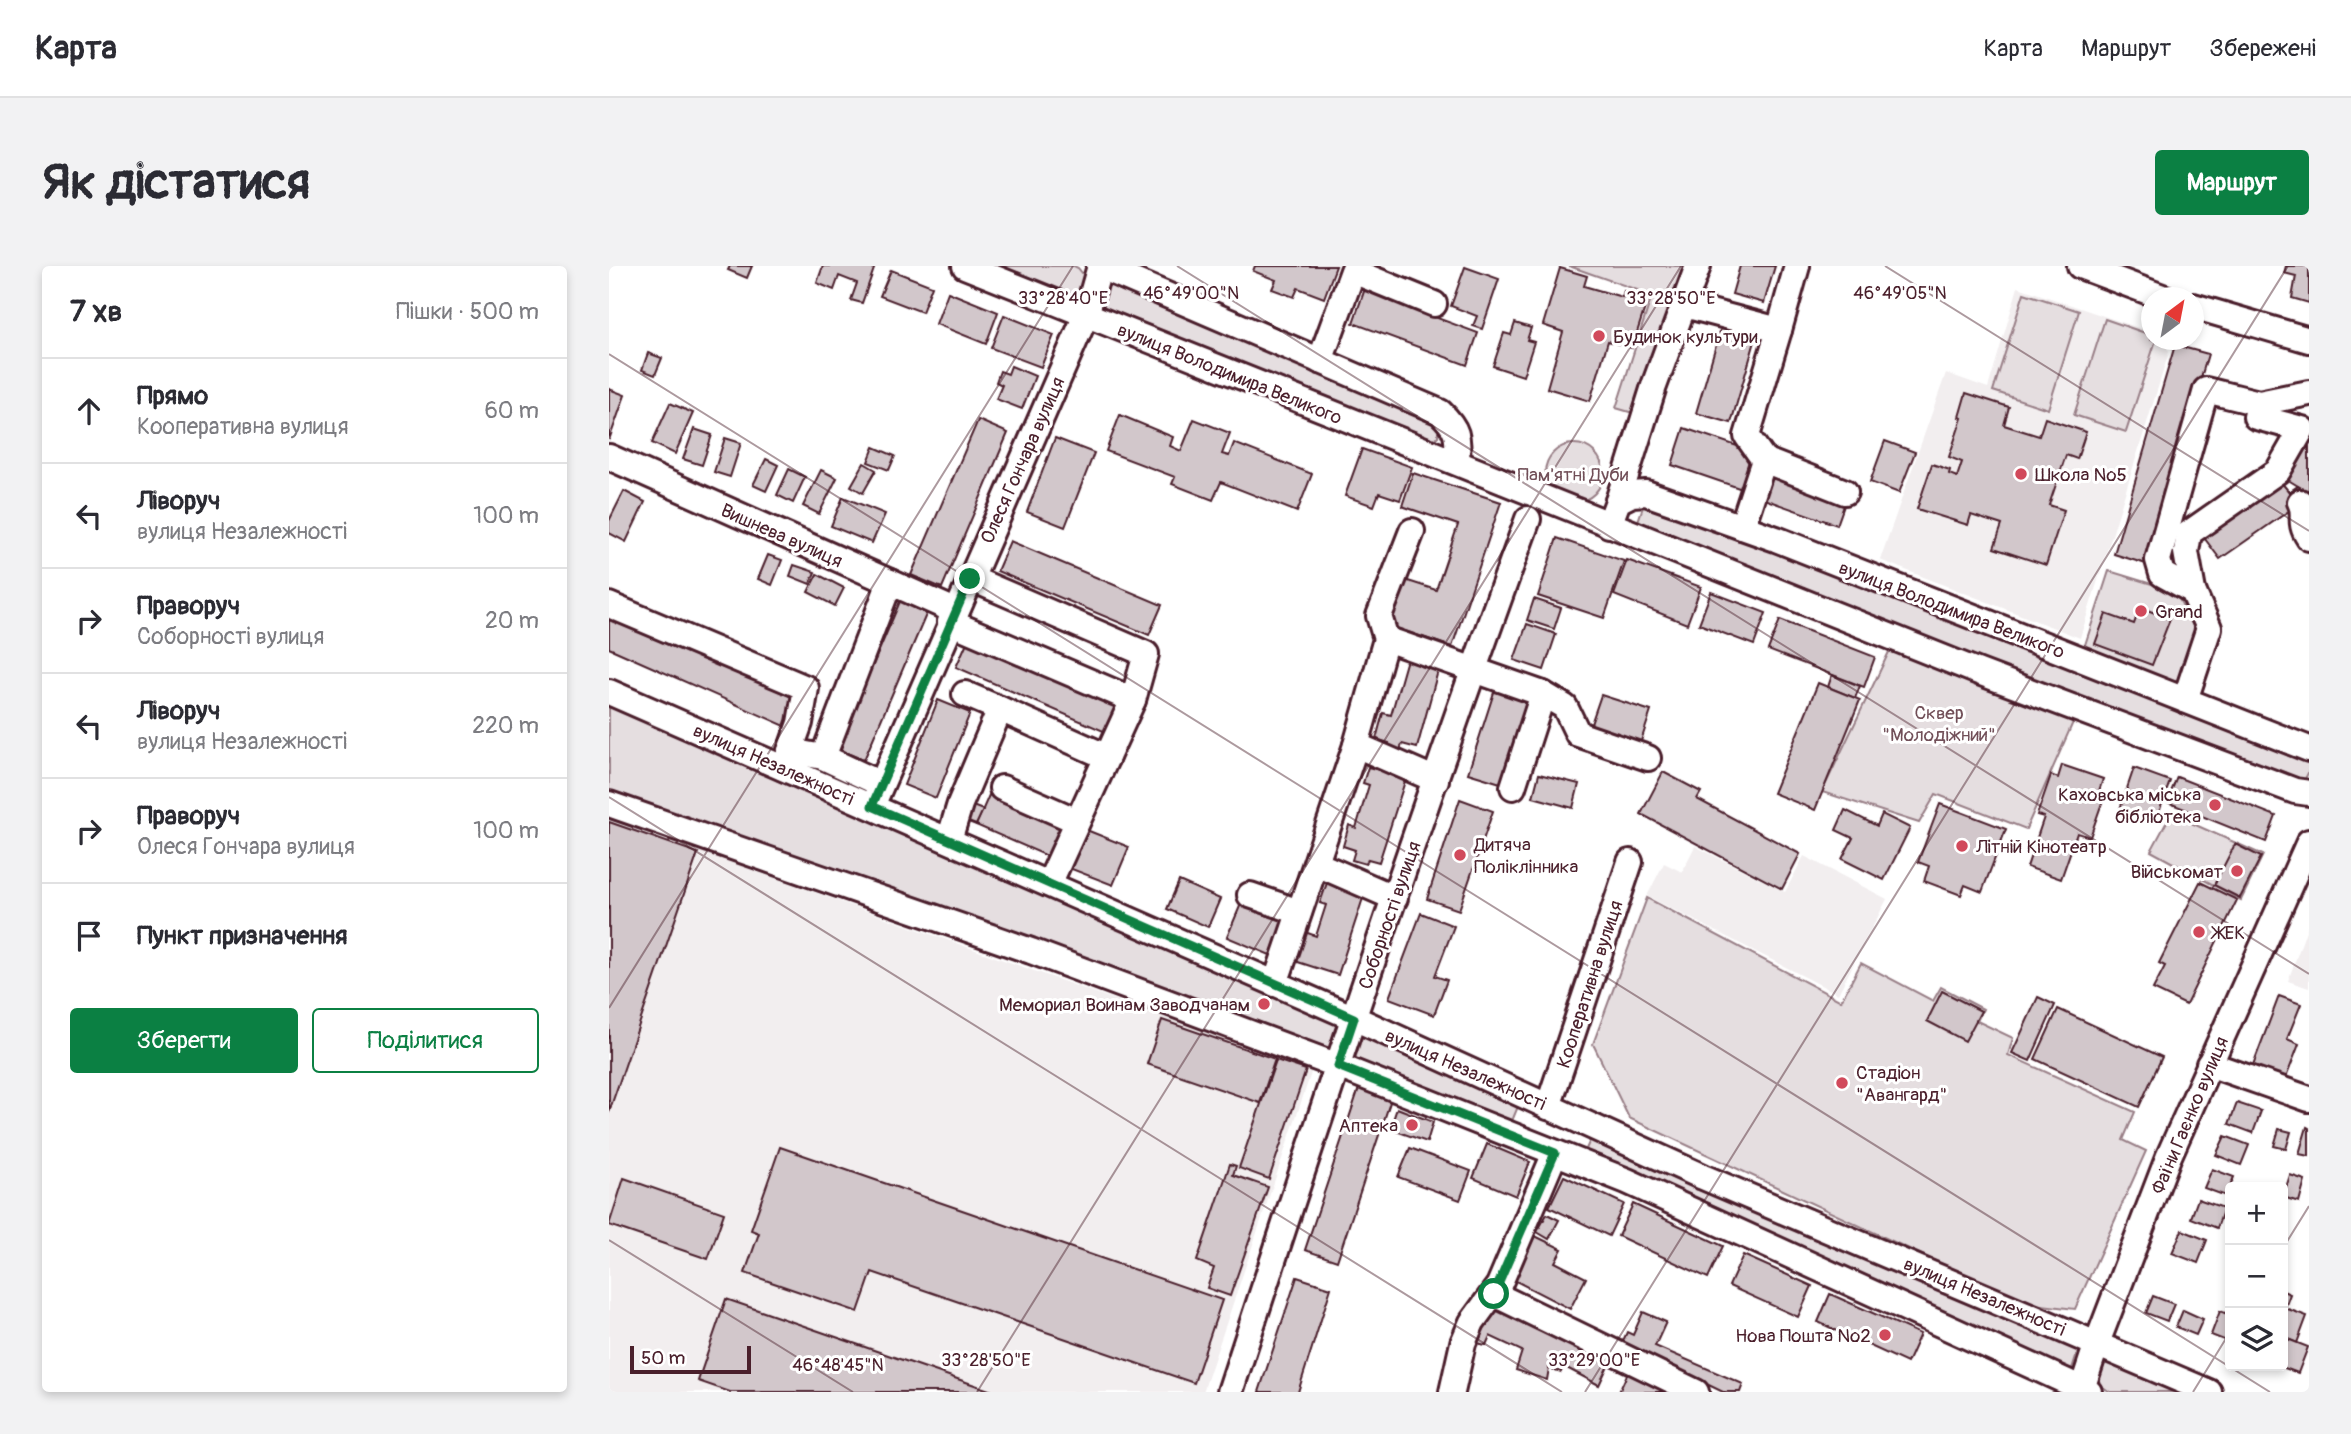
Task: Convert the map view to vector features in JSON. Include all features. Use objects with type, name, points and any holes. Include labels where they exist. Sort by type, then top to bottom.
[{"type":"street","name":"вулиця Володимира Великого","points":[[965,266],[1979,672],[2309,793]]},
{"type":"street","name":"Олеся Гончара вулиця","points":[[876,795],[1086,316],[1100,266]]},
{"type":"street","points":[[1100,266],[1440,412],[1453,425],[1458,440],[1457,462]]},
{"type":"street","points":[[1609,525],[1654,386],[1698,266]]},
{"type":"street","points":[[1797,266],[1747,436],[1764,460],[1845,492]]},
{"type":"street","points":[[2080,266],[2141,289]]},
{"type":"street","points":[[1320,361],[1353,271],[1434,304]]},
{"type":"street","points":[[1684,305],[1779,330]]},
{"type":"street","points":[[2204,309],[2309,340]]},
{"type":"street","points":[[2193,591],[2162,574],[2158,560],[2206,390],[2259,403],[2309,393]]},
{"type":"street","points":[[2259,403],[2256,417],[2302,429],[2290,488],[2303,506],[2301,527],[2309,538]]},
{"type":"street","name":"Вишнева вулиця","points":[[609,457],[891,582],[953,617],[1133,700]]},
{"type":"street","points":[[1742,527],[1764,460]]},
{"type":"street","points":[[2185,700],[2209,628],[2193,591],[2186,552],[2189,533],[2290,488]]},
{"type":"street","name":"вулиця Володимира Великого","points":[[1618,501],[1632,494],[1646,493],[1742,527],[2309,748]]},
{"type":"street","name":"Соборності вулиця","points":[[1230,1392],[1473,668],[1528,520]]},
{"type":"street","points":[[1275,984],[1356,745],[1386,639],[1379,616],[1412,531]]},
{"type":"street","points":[[970,579],[1146,654],[1133,700],[1049,884]]},
{"type":"street","points":[[823,757],[891,582]]},
{"type":"street","points":[[609,605],[806,688],[800,723],[787,760],[823,757],[876,795]]},
{"type":"street","points":[[1386,639],[1543,694],[1565,707],[1578,734],[1648,758]]},
{"type":"street","name":"вулиця Незалежності","points":[[609,691],[876,795],[949,840],[1354,1018],[1703,1177],[2209,1392]]},
{"type":"street","points":[[965,694],[1107,757]]},
{"type":"street","points":[[1513,787],[1543,694]]},
{"type":"street","points":[[949,840],[960,804],[1000,709]]},
{"type":"street","points":[[1356,745],[1436,780]]},
{"type":"street","points":[[1002,788],[1077,821]]},
{"type":"street","points":[[609,804],[1031,951],[1338,1066],[1627,1181],[2084,1391]]},
{"type":"street","name":"Фаїни Гаєнко вулиця","points":[[2084,1391],[2097,1343],[2168,1158],[2309,842]]},
{"type":"street","name":"Кооперативна вулиця","points":[[1548,1107],[1630,862]]},
{"type":"street","points":[[1317,864],[1395,898]]},
{"type":"street","points":[[1250,895],[1299,912]]},
{"type":"street","points":[[2209,1064],[2309,1099]]},
{"type":"street","points":[[1453,1392],[1463,1343],[1472,1322],[1494,1294],[1555,1153]]},
{"type":"street","points":[[1494,1294],[1696,1392]]},
{"type":"shaded area","name":"Школа №5","points":[[2018,287],[2141,329],[2141,350],[2169,352],[2080,638],[1880,560],[1946,373],[1988,388]]},
{"type":"shaded area","points":[[609,819],[1312,1070],[1203,1392],[609,1392]]},
{"type":"shaded area","points":[[1695,846],[1785,892],[1804,856],[1887,899],[1838,994],[1647,896],[1664,863],[1682,872]]},
{"type":"shaded area","points":[[2309,925],[2309,988],[2288,981]]},
{"type":"green space","points":[[988,266],[1074,266],[1086,278],[1079,298],[1069,299]]},
{"type":"green space","points":[[1569,266],[1691,266],[1640,415],[1616,408],[1652,295]]},
{"type":"green space","points":[[1111,284],[1431,419],[1438,426],[1438,436],[1431,443],[1106,311],[1101,299],[1106,287]]},
{"type":"green space","points":[[2024,293],[2079,311],[2048,409],[1993,391]]},
{"type":"green space","points":[[2105,319],[2141,332],[2141,350],[2153,350],[2126,432],[2074,415]]},
{"type":"green space","name":"Пам'ятні Дуби","points":[[1574,444],[1585,446],[1598,457],[1603,473],[1601,484],[1590,497],[1574,502],[1563,500],[1550,489],[1545,473],[1547,462],[1558,449]]},
{"type":"green space","name":"Сквер \"Молодіжний\"","points":[[1646,498],[2309,759],[2309,771],[2302,785],[2081,704],[2026,829],[1936,794],[1919,823],[1822,792],[1899,631],[1636,527]]},
{"type":"green space","name":"Grand","points":[[2109,571],[2175,591],[2196,632],[2180,684],[2083,651]]},
{"type":"green space","points":[[609,701],[1340,1023],[1330,1053],[609,796]]},
{"type":"green space","points":[[2171,814],[2263,855],[2241,900],[2151,851]]},
{"type":"green space","name":"Стадіон \"Авангард\"","points":[[1647,898],[1841,1001],[1861,963],[1933,1001],[1941,987],[1983,1009],[1977,1021],[2013,1038],[2008,1055],[2135,1112],[2123,1140],[2146,1151],[2075,1309],[2025,1303],[1629,1118],[1593,1044]]},
{"type":"green space","points":[[1363,1034],[1519,1104],[1510,1126],[1354,1062]]},
{"type":"green space","points":[[1594,1131],[2080,1344],[2070,1375],[1583,1156]]},
{"type":"green space","points":[[2110,1359],[2188,1392],[2110,1392],[2096,1382],[2101,1363]]},
{"type":"building","points":[[730,266],[752,266],[747,278],[728,270]]},
{"type":"building","points":[[823,266],[875,266],[862,303],[851,300],[857,283],[839,276],[834,290],[817,283]]},
{"type":"building","points":[[1255,266],[1336,266],[1324,298],[1298,288],[1294,297],[1272,289],[1276,280],[1253,271]]},
{"type":"building","points":[[1740,266],[1775,266],[1764,303],[1732,294]]},
{"type":"building","points":[[2286,266],[2309,266],[2309,303],[2292,298],[2296,276],[2284,273]]},
{"type":"building","points":[[1465,267],[1499,279],[1482,329],[1473,326],[1477,316],[1451,306]]},
{"type":"building","name":"Будинок культури","points":[[1560,268],[1587,276],[1584,286],[1622,297],[1624,291],[1648,298],[1632,348],[1608,341],[1590,401],[1547,388],[1563,332],[1543,325]]},
{"type":"building","points":[[891,270],[932,286],[922,312],[880,296]]},
{"type":"building","points":[[1367,283],[1393,292],[1390,300],[1418,310],[1431,309],[1429,315],[1478,333],[1467,365],[1353,323]]},
{"type":"building","points":[[948,292],[998,312],[986,344],[936,324]]},
{"type":"building","points":[[1004,315],[1054,335],[1041,367],[991,348]]},
{"type":"building","points":[[1723,321],[1758,331],[1731,423],[1696,413]]},
{"type":"building","points":[[1515,323],[1531,328],[1527,340],[1534,342],[1523,376],[1493,366],[1504,333],[1511,335]]},
{"type":"building","points":[[2174,350],[2193,350],[2208,354],[2146,564],[2114,554]]},
{"type":"building","points":[[648,353],[662,358],[655,375],[642,370]]},
{"type":"building","points":[[1011,366],[1035,376],[1022,409],[996,399],[1002,385],[996,382],[1000,371],[1008,374]]},
{"type":"building","points":[[609,389],[625,395],[609,440]]},
{"type":"building","points":[[1966,393],[2009,407],[2004,425],[2039,436],[2045,418],[2086,432],[2077,459],[2066,455],[2049,505],[2064,510],[2046,565],[1994,548],[2002,525],[1971,515],[1968,525],[1917,509],[1932,464],[1950,470],[1949,474],[1957,477],[1962,462],[1949,457],[1962,418],[1959,417]]},
{"type":"building","points":[[670,403],[693,413],[675,454],[652,443]]},
{"type":"building","points":[[1120,415],[1173,437],[1170,446],[1181,451],[1194,419],[1230,433],[1222,454],[1229,456],[1234,443],[1312,474],[1297,512],[1221,482],[1213,500],[1172,484],[1175,477],[1106,451]]},
{"type":"building","points":[[978,420],[1008,433],[942,588],[911,575]]},
{"type":"building","points":[[1684,428],[1755,452],[1742,489],[1672,465]]},
{"type":"building","points":[[694,429],[712,435],[702,465],[683,459]]},
{"type":"building","points":[[725,438],[741,443],[730,477],[714,472]]},
{"type":"building","points":[[1055,438],[1094,453],[1065,527],[1027,512]]},
{"type":"building","points":[[2309,440],[2309,491],[2308,492],[2285,478]]},
{"type":"building","points":[[1885,441],[1915,452],[1899,493],[1870,482]]},
{"type":"building","points":[[874,447],[895,456],[889,470],[868,462]]},
{"type":"building","points":[[1362,449],[1412,467],[1400,500],[1379,493],[1374,506],[1345,496]]},
{"type":"building","points":[[766,459],[778,465],[766,491],[753,485]]},
{"type":"building","points":[[864,463],[876,470],[863,493],[851,486]]},
{"type":"building","points":[[789,469],[805,477],[793,503],[777,495]]},
{"type":"building","points":[[1767,469],[1847,497],[1837,525],[1758,497]]},
{"type":"building","points":[[821,470],[837,478],[819,514],[803,506]]},
{"type":"building","points":[[1413,473],[1501,502],[1452,647],[1390,626],[1405,580],[1436,590],[1458,525],[1402,506]]},
{"type":"building","points":[[2281,482],[2299,504],[2220,559],[2202,535]]},
{"type":"building","points":[[2298,486],[2308,492],[2299,504],[2289,492]]},
{"type":"building","points":[[624,491],[645,502],[626,542],[609,533],[609,521]]},
{"type":"building","points":[[843,497],[885,514],[872,543],[831,526]]},
{"type":"building","points":[[1557,538],[1624,561],[1604,618],[1538,596]]},
{"type":"building","points":[[1010,541],[1162,605],[1149,635],[997,571]]},
{"type":"building","points":[[768,555],[782,560],[772,585],[758,579]]},
{"type":"building","points":[[1627,560],[1701,587],[1687,624],[1614,595]]},
{"type":"building","points":[[794,565],[815,572],[810,584],[790,576]]},
{"type":"building","points":[[817,574],[844,588],[835,606],[808,592]]},
{"type":"building","points":[[1711,592],[1766,613],[1754,645],[1699,624]]},
{"type":"building","points":[[901,599],[928,610],[864,760],[837,749]]},
{"type":"building","points":[[1534,599],[1561,608],[1554,629],[1527,620]]},
{"type":"building","points":[[2140,607],[2170,619],[2152,665],[2095,644],[2106,614],[2134,624]]},
{"type":"building","points":[[609,615],[797,699],[785,726],[609,648]]},
{"type":"building","points":[[1780,620],[1875,657],[1864,687],[1768,650]]},
{"type":"building","points":[[1527,624],[1556,634],[1544,670],[1514,660]]},
{"type":"building","points":[[968,640],[1119,707],[1108,733],[956,667]]},
{"type":"building","points":[[1407,659],[1439,667],[1417,748],[1402,744],[1399,754],[1387,751],[1389,743],[1376,739],[1383,713],[1391,715]]},
{"type":"building","points":[[1832,675],[1860,686],[1855,698],[1828,687]]},
{"type":"building","points":[[1818,683],[1860,700],[1815,810],[1773,793]]},
{"type":"building","points":[[1496,686],[1535,699],[1507,785],[1468,773]]},
{"type":"building","points":[[1601,695],[1651,711],[1640,744],[1590,727]]},
{"type":"building","points":[[938,700],[970,713],[936,798],[904,785]]},
{"type":"building","points":[[1385,765],[1406,778],[1379,862],[1368,859],[1366,864],[1352,860],[1355,850],[1343,846],[1349,825],[1356,828],[1369,785],[1363,783],[1368,767],[1383,771]]},
{"type":"building","points":[[2062,765],[2103,779],[2098,794],[2104,797],[2090,837],[2077,833],[2061,879],[2027,867],[2044,817],[2037,815],[2051,775],[2058,778]]},
{"type":"building","points":[[2134,768],[2170,781],[2156,821],[2120,809]]},
{"type":"building","points":[[1663,772],[1701,792],[1697,799],[1800,854],[1782,889],[1641,814]]},
{"type":"building","points":[[1539,774],[1579,784],[1573,808],[1533,797]]},
{"type":"building","points":[[2177,777],[2276,816],[2266,842],[2167,802]]},
{"type":"building","points":[[989,795],[1067,829],[1054,859],[976,825]]},
{"type":"building","name":"Дитяча Поліклінника","points":[[1460,799],[1493,811],[1459,910],[1427,899]]},
{"type":"building","name":"Літній Кінотеатр","points":[[1940,804],[2006,829],[1982,892],[1965,885],[1961,895],[1924,881],[1929,866],[1918,862]]},
{"type":"building","points":[[970,805],[983,810],[976,825],[963,820]]},
{"type":"building","points":[[1845,810],[1877,826],[1882,814],[1910,828],[1884,880],[1842,859],[1853,838],[1836,830]]},
{"type":"building","points":[[609,822],[698,853],[609,1112]]},
{"type":"building","points":[[1084,829],[1129,847],[1113,885],[1069,868]]},
{"type":"building","name":"Військомат","points":[[2235,844],[2261,857],[2240,898],[2214,885]]},
{"type":"building","points":[[1328,880],[1365,892],[1338,975],[1295,961],[1305,932],[1316,936],[1326,905],[1320,903]]},
{"type":"building","points":[[1179,881],[1220,899],[1208,927],[1167,909]]},
{"type":"building","name":"ЖЕК","points":[[2200,882],[2237,900],[2186,1005],[2153,989],[2165,966],[2159,963]]},
{"type":"building","points":[[1243,899],[1286,917],[1270,955],[1227,937]]},
{"type":"building","points":[[1421,913],[1454,926],[1435,976],[1447,980],[1434,1015],[1389,998]]},
{"type":"building","points":[[1942,991],[1981,1011],[1965,1041],[1927,1021]]},
{"type":"building","points":[[2279,996],[2301,1004],[2287,1039],[2299,1044],[2286,1078],[2253,1065]]},
{"type":"building","points":[[2038,997],[2055,1005],[2030,1061],[2012,1053]]},
{"type":"building","points":[[2058,1009],[2162,1057],[2139,1107],[2035,1059]]},
{"type":"building","points":[[1162,1020],[1275,1059],[1260,1103],[1147,1064]]},
{"type":"building","points":[[1276,1060],[1306,1070],[1269,1179],[1239,1168]]},
{"type":"building","points":[[1361,1082],[1393,1093],[1337,1261],[1305,1250]]},
{"type":"building","points":[[2237,1103],[2261,1111],[2253,1133],[2229,1124]]},
{"type":"building","name":"Аптека","points":[[1397,1108],[1433,1122],[1427,1142],[1390,1129]]},
{"type":"building","points":[[2307,1127],[2309,1128],[2309,1156],[2299,1154]]},
{"type":"building","points":[[2279,1129],[2291,1132],[2286,1149],[2274,1146]]},
{"type":"building","points":[[2225,1136],[2249,1145],[2241,1165],[2216,1155]]},
{"type":"building","points":[[1487,1144],[1530,1162],[1516,1196],[1473,1178]]},
{"type":"building","points":[[780,1147],[1222,1300],[1194,1383],[872,1272],[858,1312],[745,1273],[759,1233],[751,1230]]},
{"type":"building","points":[[1410,1148],[1471,1171],[1460,1200],[1398,1177]]},
{"type":"building","points":[[1230,1164],[1236,1166],[1233,1175],[1268,1187],[1230,1296],[1207,1288],[1214,1268],[1197,1261]]},
{"type":"building","points":[[2212,1169],[2234,1177],[2232,1182],[2225,1182],[2225,1196],[2204,1188]]},
{"type":"building","points":[[2290,1175],[2305,1180],[2299,1202],[2288,1199]]},
{"type":"building","points":[[1564,1176],[1624,1204],[1609,1236],[1549,1207]]},
{"type":"building","points":[[624,1178],[724,1213],[708,1259],[609,1225]]},
{"type":"building","points":[[2198,1199],[2224,1208],[2217,1228],[2191,1218]]},
{"type":"building","points":[[1633,1204],[1723,1246],[1708,1278],[1618,1236]]},
{"type":"building","points":[[1547,1214],[1559,1220],[1549,1239],[1537,1232]]},
{"type":"building","points":[[2182,1230],[2207,1240],[2198,1263],[2172,1253]]},
{"type":"building","points":[[1535,1236],[1562,1249],[1555,1262],[1586,1278],[1570,1309],[1512,1279]]},
{"type":"building","points":[[1743,1255],[1812,1286],[1798,1317],[1729,1286]]},
{"type":"building","points":[[1297,1277],[1331,1288],[1298,1392],[1259,1392]]},
{"type":"building","points":[[1830,1294],[1920,1334],[1907,1363],[1818,1322]]},
{"type":"building","points":[[2153,1296],[2174,1304],[2167,1321],[2146,1313]]},
{"type":"building","points":[[726,1299],[995,1392],[730,1392],[698,1381]]},
{"type":"building","points":[[1490,1305],[1611,1359],[1599,1385],[1563,1366],[1561,1372],[1549,1368],[1547,1380],[1516,1370],[1522,1351],[1490,1336],[1486,1345],[1472,1342]]},
{"type":"building","points":[[2288,1309],[2307,1316],[2297,1343],[2288,1339]]},
{"type":"building","points":[[2183,1310],[2203,1319],[2196,1335],[2176,1327]]},
{"type":"building","points":[[2220,1311],[2225,1313],[2225,1340],[2211,1335]]},
{"type":"building","points":[[1643,1312],[1666,1322],[1655,1346],[1743,1384],[1740,1392],[1723,1392],[1622,1343],[1627,1332],[1633,1335]]},
{"type":"building","points":[[2288,1339],[2308,1347],[2298,1373],[2288,1369]]},
{"type":"building","points":[[1629,1370],[1675,1392],[1619,1392]]},
{"type":"place","name":"Будинок культури","points":[[1599,336]]},
{"type":"place","name":"Школа №5","points":[[2021,474]]},
{"type":"place","name":"Grand","points":[[2141,611]]},
{"type":"place","name":"Каховська міська бібліотека","points":[[2215,805]]},
{"type":"place","name":"Літній Кінотеатр","points":[[1962,846]]},
{"type":"place","name":"Дитяча Поліклінника","points":[[1460,855]]},
{"type":"place","name":"Військомат","points":[[2237,871]]},
{"type":"place","name":"ЖЕК","points":[[2199,932]]},
{"type":"place","name":"Мемориал Воинам Заводчанам","points":[[1264,1004]]},
{"type":"place","name":"Стадіон \"Авангард\"","points":[[1842,1083]]},
{"type":"place","name":"Аптека","points":[[1412,1125]]},
{"type":"place","name":"Нова Пошта №2","points":[[1885,1335]]},
{"type":"route","points":[[970,579],[872,806],[1354,1018],[1338,1066],[1555,1153],[1494,1294]]}]
